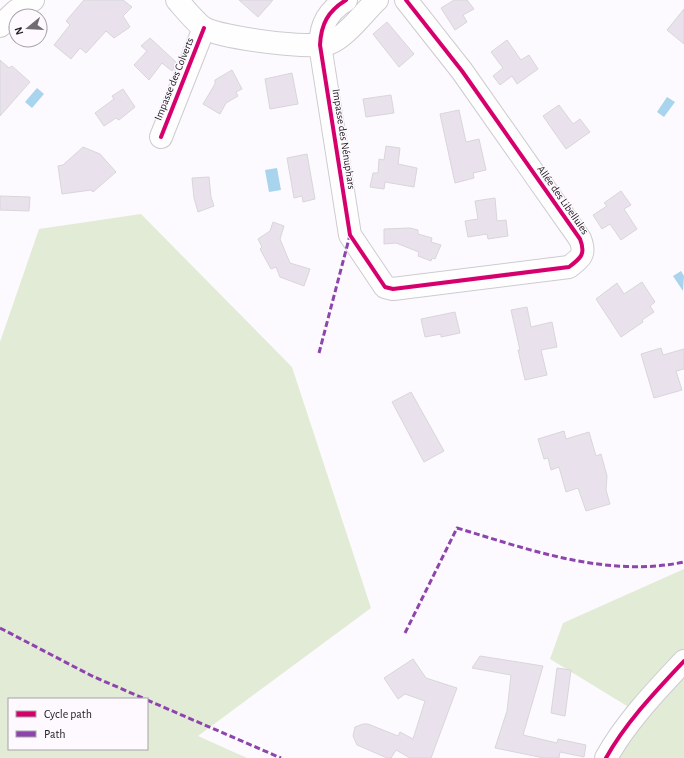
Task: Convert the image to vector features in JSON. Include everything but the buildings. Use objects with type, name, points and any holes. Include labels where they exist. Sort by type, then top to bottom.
[{"type":"street","points":[[0,26],[16,11],[33,0]]},
{"type":"street","points":[[177,0],[204,28],[230,36],[280,43],[320,45],[330,43],[339,37],[377,0]]},
{"type":"street","name":"Impasse des Nénuphars","points":[[346,0],[337,6],[327,16],[321,30],[320,45],[350,235]]},
{"type":"street","name":"Allée des Libellules","points":[[350,235],[385,287],[393,290],[569,267],[579,260],[584,248],[580,239],[462,71],[406,0]]},
{"type":"street","name":"Impasse des Colverts","points":[[161,137],[204,28]]},
{"type":"street","points":[[606,758],[613,745],[651,697],[684,661]]},
{"type":"green space","points":[[141,214],[292,367],[371,608],[198,736],[247,758],[0,758],[0,342],[39,229]]},
{"type":"green space","points":[[684,569],[684,758],[596,758],[627,706],[550,659],[563,623]]},
{"type":"water","points":[[37,88],[44,94],[32,108],[25,102]]},
{"type":"water","points":[[667,97],[675,102],[664,117],[657,112]]},
{"type":"water","points":[[277,168],[281,190],[269,192],[265,170]]},
{"type":"water","points":[[681,271],[684,276],[683,291],[673,276]]},
{"type":"marked path","points":[[319,353],[350,235]]},
{"type":"marked path","points":[[405,633],[457,528],[541,553],[598,564],[627,567],[655,566],[684,562]]},
{"type":"marked path","points":[[0,628],[92,676],[143,698]]},
{"type":"marked path","points":[[148,700],[281,758]]},
{"type":"cycle path","points":[[346,0],[334,9],[324,24],[320,45],[350,235],[385,287],[393,289],[569,267],[577,261],[581,255],[582,244],[580,239],[462,71],[406,0]]},
{"type":"cycle path","points":[[161,137],[204,28]]},
{"type":"cycle path","points":[[606,758],[632,719],[684,661]]}]
